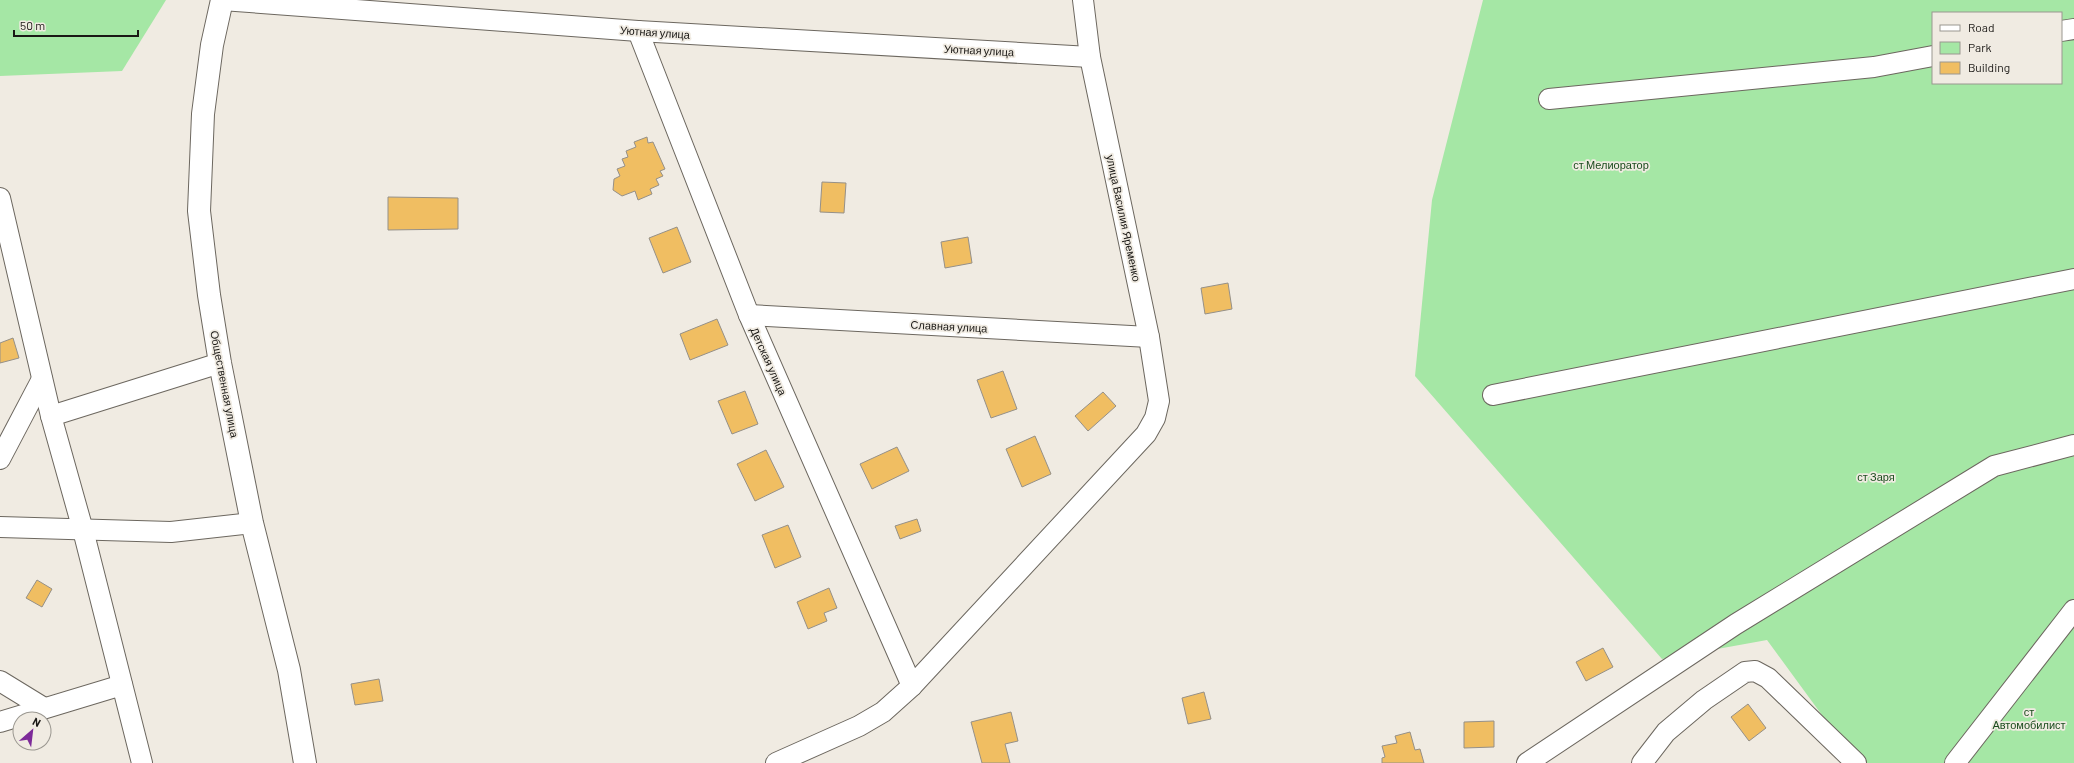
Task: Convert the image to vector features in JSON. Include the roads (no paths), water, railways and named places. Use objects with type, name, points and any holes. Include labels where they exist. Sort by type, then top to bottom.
[{"type":"main road","name":"Общественная улица","points":[[222,0],[212,45],[203,114],[199,211],[209,295],[220,363],[252,523],[289,670],[305,763]]},
{"type":"street","name":"Уютная улица","points":[[222,0],[638,31],[1090,56]]},
{"type":"street","name":"улица Василия Яременко","points":[[776,763],[859,726],[883,712],[912,686],[1146,434],[1155,418],[1159,401],[1149,337],[1090,56],[1083,0]]},
{"type":"street","points":[[2062,31],[2074,29]]},
{"type":"street","name":"Детская улица","points":[[638,31],[749,315],[912,686]]},
{"type":"street","points":[[1550,100],[1874,67],[1932,56]]},
{"type":"street","points":[[0,198],[51,416],[83,530],[142,763]]},
{"type":"street","points":[[1494,395],[2074,279]]},
{"type":"street","name":"Славная улица","points":[[749,315],[1149,337]]},
{"type":"street","points":[[51,416],[220,363]]},
{"type":"street","points":[[0,459],[42,379]]},
{"type":"street","points":[[1527,763],[1736,624],[1994,466],[2074,446]]},
{"type":"street","points":[[0,527],[171,532],[252,523]]},
{"type":"street","points":[[1955,763],[2074,610]]},
{"type":"street","points":[[1642,763],[1666,732],[1710,696],[1744,672],[1755,672],[1768,678],[1856,763]]},
{"type":"street","points":[[0,681],[44,708]]},
{"type":"street","points":[[0,722],[122,685]]},
{"type":"park label","name":"ст Мелиоратор","points":[[1611,164]]},
{"type":"park label","name":"ст Заря","points":[[1876,476]]},
{"type":"park label","name":"ст Автомобилист","points":[[2029,717]]}]
